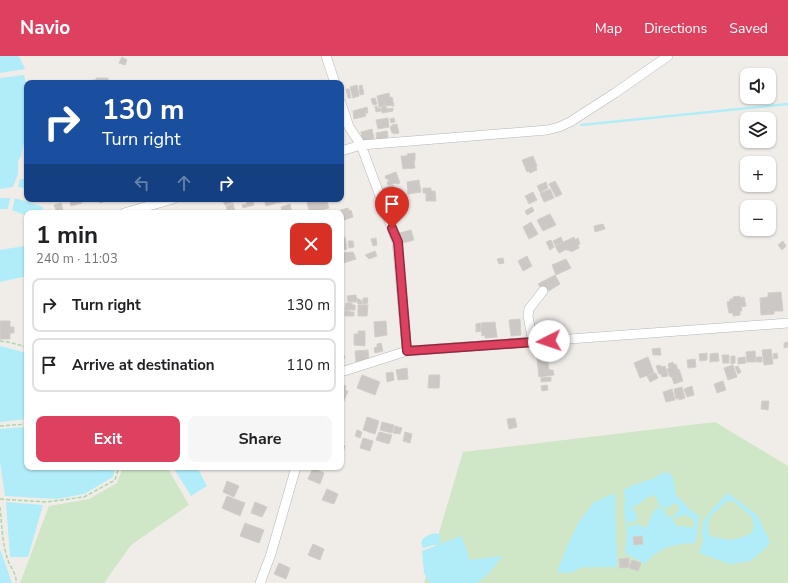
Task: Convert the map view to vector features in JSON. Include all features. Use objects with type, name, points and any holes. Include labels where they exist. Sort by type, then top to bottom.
[{"type":"street","points":[[326,56],[334,80]]},
{"type":"street","points":[[344,150],[361,145],[547,130],[559,127],[570,122],[615,93],[668,56]]},
{"type":"street","points":[[344,112],[349,127],[361,145],[398,242],[407,351]]},
{"type":"street","points":[[134,210],[162,202]]},
{"type":"street","points":[[533,342],[528,316],[529,309],[543,291]]},
{"type":"street","points":[[344,371],[407,351],[788,323]]},
{"type":"street","points":[[260,583],[271,554],[295,470]]},
{"type":"path","points":[[0,341],[24,346]]},
{"type":"path","points":[[0,426],[24,424]]},
{"type":"path","points":[[0,499],[46,502],[84,497],[115,480],[118,470]]},
{"type":"path","points":[[0,507],[4,546],[7,558],[16,579],[16,583]]},
{"type":"green space","points":[[715,422],[788,466],[788,583],[424,583],[463,452]]},
{"type":"green space","points":[[122,470],[169,470],[189,505],[131,545],[104,583],[20,583],[49,506],[89,499],[117,483]]},
{"type":"water","points":[[0,56],[19,56],[25,69],[0,73]]},
{"type":"water","points":[[24,75],[25,80],[24,142],[21,156],[18,161],[18,174],[13,187],[0,189],[0,78]]},
{"type":"water","points":[[20,179],[24,179],[24,188],[18,187]]},
{"type":"water","points":[[0,198],[10,198],[8,209],[0,209]]},
{"type":"water","points":[[15,198],[43,207],[44,210],[24,210],[24,215],[12,210]]},
{"type":"water","points":[[24,246],[24,277],[0,282],[0,250]]},
{"type":"water","points":[[0,346],[24,352],[24,419],[0,422]]},
{"type":"water","points":[[24,427],[24,470],[115,470],[113,477],[84,494],[57,499],[5,496],[0,462],[0,429]]},
{"type":"water","points":[[175,470],[199,470],[207,486],[191,496]]},
{"type":"water","points":[[668,472],[673,477],[676,495],[689,509],[699,516],[697,535],[695,543],[679,544],[663,549],[645,564],[625,553],[627,532],[624,512],[624,490]],"holes":[[[652,495],[656,497],[659,505],[666,509],[673,504],[677,504],[679,508],[678,512],[674,515],[676,519],[683,515],[687,516],[694,520],[694,526],[691,528],[683,526],[679,527],[673,521],[674,519],[672,516],[668,517],[665,515],[666,511],[658,507],[653,513],[647,527],[636,524],[629,527],[629,521],[634,522],[637,520],[637,514],[632,508]]]},
{"type":"water","points":[[615,493],[617,567],[583,567],[571,573],[557,572],[578,523],[594,502]]},
{"type":"water","points":[[728,493],[757,515],[770,542],[766,548],[750,561],[730,564],[699,553],[703,542],[703,521]],"holes":[[[727,501],[733,501],[752,517],[754,528],[750,534],[729,540],[709,536],[708,525],[710,517]]]},
{"type":"water","points":[[6,502],[43,505],[28,557],[10,557]]},
{"type":"water","points":[[437,533],[440,536],[441,543],[423,548],[421,542],[424,538]]},
{"type":"water","points":[[461,536],[467,550],[469,560],[503,556],[488,574],[477,583],[430,583],[424,573],[422,551]]},
{"type":"water","points":[[0,549],[12,583],[0,583]]},
{"type":"building","points":[[122,57],[127,60],[125,65],[119,63]]},
{"type":"building","points":[[96,78],[108,78],[108,80],[96,80]]},
{"type":"building","points":[[357,85],[359,96],[353,98],[350,87]]},
{"type":"building","points":[[362,85],[364,94],[360,95],[359,86]]},
{"type":"building","points":[[346,89],[349,89],[351,98],[348,98]]},
{"type":"building","points":[[389,93],[390,98],[392,97],[394,106],[387,105],[379,107],[377,96]]},
{"type":"building","points":[[375,98],[377,104],[373,105],[371,99]]},
{"type":"building","points":[[375,106],[380,108],[381,111],[376,112]]},
{"type":"building","points":[[386,106],[387,109],[393,108],[393,111],[382,113],[381,107]]},
{"type":"building","points":[[367,107],[368,113],[365,113],[366,116],[354,119],[353,111]]},
{"type":"building","points":[[388,118],[389,127],[378,129],[376,120]]},
{"type":"building","points":[[394,118],[395,122],[391,123],[390,119]]},
{"type":"building","points":[[397,124],[399,133],[394,134],[392,133],[390,127]]},
{"type":"building","points":[[372,129],[375,143],[363,143],[361,132]]},
{"type":"building","points":[[387,131],[387,142],[377,142],[376,133]]},
{"type":"building","points":[[415,153],[415,168],[403,169],[401,156],[407,156],[407,154]]},
{"type":"building","points":[[533,156],[537,170],[530,173],[529,171],[527,172],[522,160]]},
{"type":"building","points":[[396,172],[400,183],[388,185],[387,182],[389,181],[385,176]]},
{"type":"building","points":[[419,180],[421,192],[408,194],[407,182]]},
{"type":"building","points":[[555,181],[562,194],[556,197],[549,184]]},
{"type":"building","points":[[546,182],[548,188],[540,192],[537,186]]},
{"type":"building","points":[[393,185],[395,192],[390,194],[391,198],[384,200],[381,189]]},
{"type":"building","points":[[423,188],[431,188],[431,191],[435,191],[436,201],[426,201],[426,193],[423,193]]},
{"type":"building","points":[[550,189],[554,198],[544,202],[540,193]]},
{"type":"building","points":[[533,192],[537,200],[529,204],[525,196]]},
{"type":"building","points":[[397,196],[401,207],[389,211],[387,203],[392,202],[391,198]]},
{"type":"building","points":[[70,202],[82,202],[82,203],[71,206]]},
{"type":"building","points":[[224,202],[233,202],[225,205]]},
{"type":"building","points":[[247,202],[253,202],[254,205],[243,208],[242,205],[247,204]]},
{"type":"building","points":[[265,202],[277,202],[277,203],[266,206]]},
{"type":"building","points":[[327,202],[329,208],[321,210],[309,210],[307,203]]},
{"type":"building","points":[[61,203],[63,210],[56,210],[54,205]]},
{"type":"building","points":[[233,204],[235,210],[227,210],[226,206]]},
{"type":"building","points":[[290,204],[291,210],[282,210],[281,207]]},
{"type":"building","points":[[532,207],[534,211],[527,215],[525,211]]},
{"type":"building","points":[[348,208],[349,211],[351,210],[353,217],[344,220],[344,210],[341,210]]},
{"type":"building","points":[[401,208],[403,215],[395,218],[392,211]]},
{"type":"building","points":[[550,214],[556,225],[543,231],[537,220]]},
{"type":"building","points":[[531,222],[538,234],[529,239],[523,227]]},
{"type":"building","points":[[603,224],[605,229],[595,232],[594,226]]},
{"type":"building","points":[[411,230],[414,240],[399,244],[396,234]]},
{"type":"building","points":[[344,237],[347,249],[344,250]]},
{"type":"building","points":[[561,237],[563,242],[555,245],[553,241]]},
{"type":"building","points":[[574,237],[575,240],[578,238],[580,244],[578,245],[579,248],[571,252],[567,249],[559,253],[555,246]]},
{"type":"building","points":[[376,238],[377,245],[373,246],[371,239]]},
{"type":"building","points":[[551,240],[554,247],[550,250],[546,242]]},
{"type":"building","points":[[348,241],[353,241],[354,247],[349,248]]},
{"type":"building","points":[[783,241],[786,246],[782,250],[778,245]]},
{"type":"building","points":[[375,251],[377,256],[369,259],[365,255]]},
{"type":"building","points":[[353,252],[356,259],[344,263],[344,253]]},
{"type":"building","points":[[527,256],[532,266],[523,271],[518,261]]},
{"type":"building","points":[[503,258],[504,263],[499,264],[497,259]]},
{"type":"building","points":[[566,259],[571,268],[556,275],[552,265]]},
{"type":"building","points":[[555,275],[560,284],[547,292],[544,286],[541,288],[538,284]]},
{"type":"building","points":[[781,292],[783,311],[774,311],[774,314],[761,315],[760,298],[768,297],[768,293]]},
{"type":"building","points":[[356,295],[357,302],[348,302],[347,296]]},
{"type":"building","points":[[740,296],[740,298],[744,297],[746,306],[741,307],[742,311],[740,311],[740,315],[733,316],[733,313],[729,313],[727,302],[730,301],[730,299],[733,299],[733,297]]},
{"type":"building","points":[[358,298],[362,300],[362,304],[358,304]]},
{"type":"building","points":[[363,298],[368,298],[367,304],[363,304]]},
{"type":"building","points":[[346,303],[352,303],[352,305],[355,305],[355,310],[345,310]]},
{"type":"building","points":[[358,305],[368,305],[367,316],[358,316]]},
{"type":"building","points":[[345,311],[354,312],[354,316],[345,316]]},
{"type":"building","points":[[520,319],[521,335],[511,336],[509,320]]},
{"type":"building","points":[[0,321],[10,321],[10,327],[14,327],[14,333],[10,333],[10,339],[0,339]]},
{"type":"building","points":[[386,321],[387,335],[375,337],[374,322]]},
{"type":"building","points":[[495,322],[497,337],[485,338],[485,335],[482,336],[481,323]]},
{"type":"building","points":[[480,323],[481,331],[476,332],[476,324]]},
{"type":"building","points":[[358,331],[365,331],[365,346],[354,345],[354,334],[358,334]]},
{"type":"building","points":[[788,342],[788,347],[784,348],[784,343]]},
{"type":"building","points":[[381,343],[383,351],[375,353],[374,348],[377,347],[377,344]]},
{"type":"building","points":[[660,348],[661,355],[653,355],[652,349]]},
{"type":"building","points":[[771,349],[773,364],[764,365],[762,350]]},
{"type":"building","points":[[368,350],[369,361],[356,362],[355,351]]},
{"type":"building","points":[[755,351],[756,362],[747,362],[746,352]]},
{"type":"building","points":[[707,353],[707,360],[700,361],[699,354]]},
{"type":"building","points":[[718,353],[719,361],[710,362],[710,354]]},
{"type":"building","points":[[777,353],[778,358],[774,359],[773,354]]},
{"type":"building","points":[[722,355],[729,355],[729,363],[723,363]]},
{"type":"building","points":[[547,356],[549,370],[553,370],[554,375],[539,377],[537,358]]},
{"type":"building","points":[[731,356],[735,356],[735,363],[731,364]]},
{"type":"building","points":[[648,357],[654,373],[640,378],[634,363]]},
{"type":"building","points":[[745,357],[746,363],[738,364],[738,358]]},
{"type":"building","points":[[756,357],[762,357],[762,362],[757,362]]},
{"type":"building","points":[[695,359],[696,367],[688,368],[687,360]]},
{"type":"building","points":[[673,362],[674,365],[676,364],[678,370],[679,369],[683,381],[674,384],[667,369],[669,368],[668,364]]},
{"type":"building","points":[[660,365],[661,367],[665,366],[668,376],[662,377],[661,374],[659,374],[656,366]]},
{"type":"building","points":[[733,365],[737,377],[728,380],[724,368]]},
{"type":"building","points":[[738,366],[741,372],[738,374],[735,367]]},
{"type":"building","points":[[407,368],[408,379],[398,380],[396,370]]},
{"type":"building","points":[[393,372],[394,380],[387,382],[386,373]]},
{"type":"building","points":[[656,373],[658,378],[650,382],[647,376]]},
{"type":"building","points":[[362,375],[380,382],[375,395],[357,388]]},
{"type":"building","points":[[429,375],[440,375],[439,388],[428,388]]},
{"type":"building","points":[[551,377],[551,381],[541,382],[541,378]]},
{"type":"building","points":[[723,381],[726,390],[717,393],[714,384]]},
{"type":"building","points":[[344,385],[346,386],[345,390],[348,391],[344,401]]},
{"type":"building","points":[[547,385],[548,390],[542,391],[541,386]]},
{"type":"building","points":[[692,386],[694,395],[687,397],[684,389]]},
{"type":"building","points":[[682,387],[685,398],[679,400],[679,398],[676,399],[674,389]]},
{"type":"building","points":[[672,389],[675,400],[666,402],[663,392]]},
{"type":"building","points":[[762,401],[769,401],[768,410],[761,409]]},
{"type":"building","points":[[367,417],[379,421],[375,434],[363,430]]},
{"type":"building","points":[[515,418],[517,427],[509,429],[507,419]]},
{"type":"building","points":[[382,422],[394,425],[392,433],[380,430]]},
{"type":"building","points":[[395,426],[402,428],[400,434],[393,433]]},
{"type":"building","points":[[357,430],[362,432],[360,438],[355,436]]},
{"type":"building","points":[[379,432],[392,435],[389,444],[376,440]]},
{"type":"building","points":[[405,432],[412,434],[410,443],[403,441]]},
{"type":"building","points":[[363,438],[373,441],[370,451],[360,448]]},
{"type":"building","points":[[312,470],[317,470],[324,473],[320,484],[308,479]]},
{"type":"building","points":[[227,481],[239,486],[234,497],[223,492]]},
{"type":"building","points":[[327,489],[338,494],[334,504],[322,500]]},
{"type":"building","points":[[227,496],[245,503],[240,516],[222,508]]},
{"type":"building","points":[[255,502],[267,507],[262,517],[251,513]]},
{"type":"building","points":[[245,523],[264,530],[259,543],[240,536]]},
{"type":"building","points":[[642,536],[643,544],[634,545],[633,537]]},
{"type":"building","points":[[313,544],[324,549],[320,560],[308,555]]},
{"type":"building","points":[[629,558],[629,567],[620,568],[619,559]]},
{"type":"building","points":[[632,560],[641,563],[638,571],[629,568]]},
{"type":"building","points":[[279,563],[290,568],[286,579],[274,574]]},
{"type":"waterway","points":[[581,125],[788,104]]},
{"type":"route","points":[[392,228],[398,242],[407,351],[549,341]]}]
